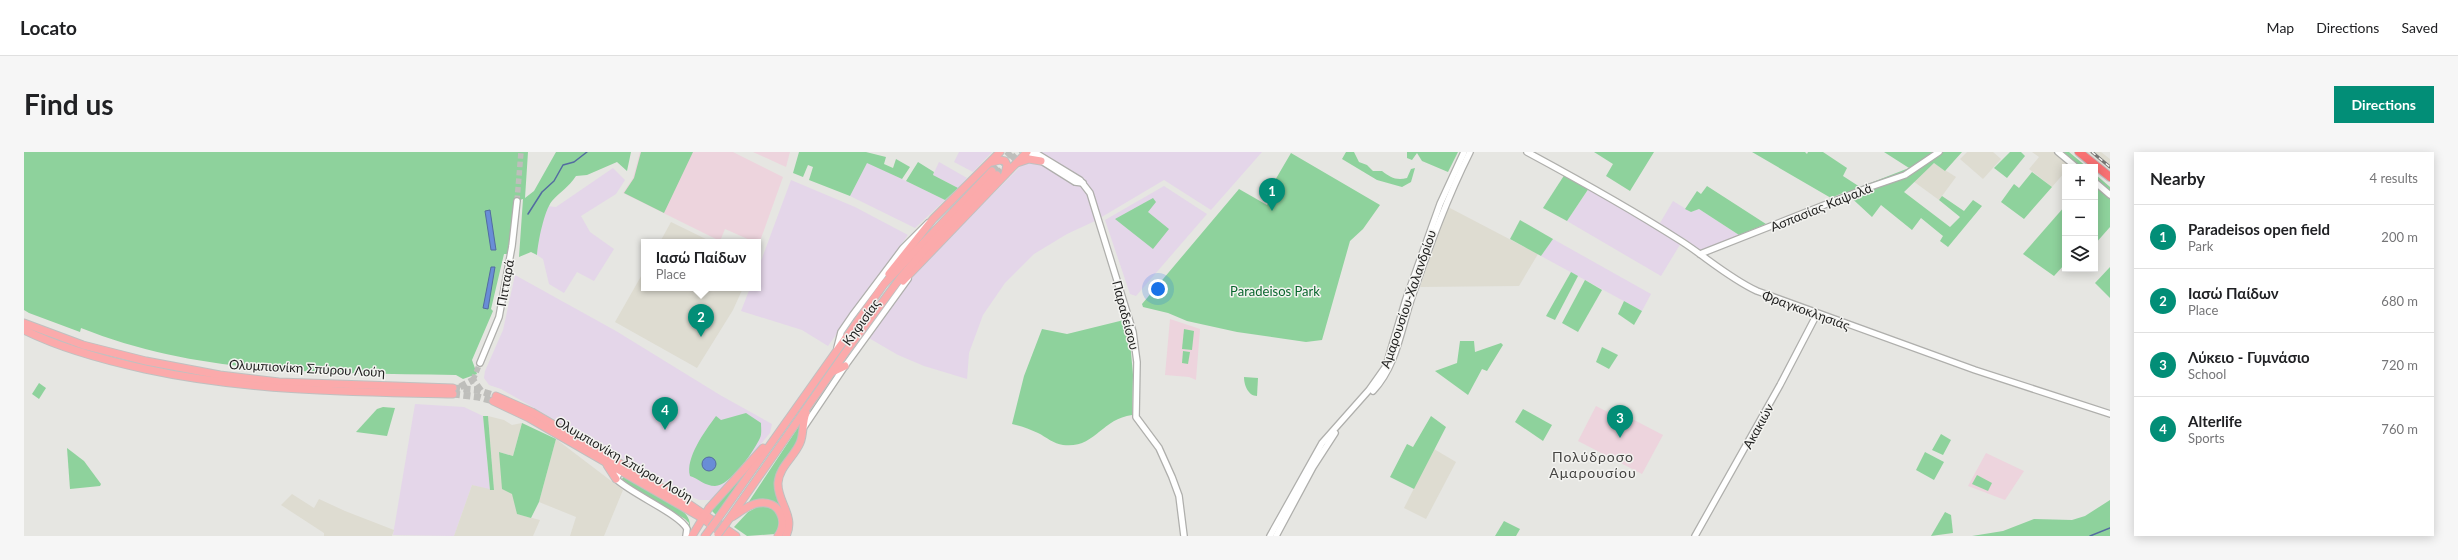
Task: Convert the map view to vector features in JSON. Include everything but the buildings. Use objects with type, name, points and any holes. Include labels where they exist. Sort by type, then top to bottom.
[{"type":"highway","points":[[2079,152],[2110,177]]},
{"type":"main road","name":"Κηφισίας","points":[[933,219],[1000,152]]},
{"type":"main road","points":[[1018,152],[1015,164],[1029,160],[1041,161]]},
{"type":"main road","name":"Κηφισίας","points":[[705,536],[837,348],[884,284],[998,174],[1015,164],[1027,152]]},
{"type":"main road","points":[[989,164],[1000,160],[1005,161],[1007,168],[998,174]]},
{"type":"main road","name":"Κηφισίας","points":[[919,265],[998,174]]},
{"type":"main road","name":"Κηφισίας","points":[[722,527],[885,298],[930,244],[998,174]]},
{"type":"main road","points":[[884,284],[898,260],[933,219]]},
{"type":"main road","points":[[885,298],[919,265]]},
{"type":"main road","name":"Ολυμπιονίκη Σπύρου Λούη","points":[[24,323],[83,345],[146,361],[220,375],[279,382],[453,391],[294,390],[208,381],[113,361],[57,344],[24,330]]},
{"type":"main road","points":[[832,372],[844,366]]},
{"type":"main road","points":[[801,431],[805,416],[814,397]]},
{"type":"main road","name":"Ολυμπιονίκη Σπύρου Λούη","points":[[622,469],[606,463],[495,398],[532,412],[622,469],[722,527]]},
{"type":"main road","name":"Κηφισίας","points":[[786,536],[788,516],[778,482],[784,468],[800,442],[801,431]]},
{"type":"main road","points":[[690,536],[703,516],[755,456],[772,440]]},
{"type":"main road","points":[[606,463],[616,478]]},
{"type":"main road","points":[[690,536],[693,523],[691,508],[703,507],[715,502]]},
{"type":"main road","points":[[722,527],[754,504],[769,503],[777,509],[782,517],[783,525],[778,536]]},
{"type":"main road","points":[[722,527],[726,536]]},
{"type":"main road","points":[[722,527],[736,536]]},
{"type":"street","points":[[1031,152],[1041,161],[1075,182],[1083,183]]},
{"type":"street","name":"Παραδείσου","points":[[1034,152],[1083,183],[1091,196],[1133,332],[1137,362],[1136,416],[1159,448],[1172,477],[1179,496],[1184,536]]},
{"type":"street","name":"Αμαρουσίου-Χαλανδρίου","points":[[1270,536],[1322,443],[1369,390],[1386,366],[1404,306],[1440,204],[1464,152]]},
{"type":"street","name":"Αμαρουσίου-Χαλανδρίου","points":[[1276,536],[1327,442],[1387,375],[1439,219],[1470,152]]},
{"type":"street","name":"Φραγκοκλησιάς","points":[[1527,152],[1568,174],[1685,244],[1750,288],[1817,314],[1975,370],[2110,414]]},
{"type":"street","name":"Ασπασίας Καψαλά","points":[[1700,254],[1870,187],[1905,175],[1939,152]]},
{"type":"street","points":[[2058,152],[2072,164]]},
{"type":"street","points":[[2098,185],[2110,195]]},
{"type":"street","name":"Πιτταρά","points":[[480,362],[496,329],[501,309],[517,201]]},
{"type":"street","name":"Κηφισίας","points":[[837,348],[841,332],[888,267],[914,235],[933,219]]},
{"type":"street","name":"Κηφισίας","points":[[801,431],[844,366],[919,265]]},
{"type":"street","name":"Ακακιών","points":[[1695,536],[1780,385],[1817,314]]},
{"type":"street","points":[[622,469],[616,478],[632,492],[682,521],[690,536]]},
{"type":"shaded area","points":[[640,152],[733,152],[783,177],[761,239],[748,239],[725,229],[721,239],[716,239],[623,193],[633,178]]},
{"type":"shaded area","points":[[753,152],[790,152],[786,167]]},
{"type":"shaded area","points":[[959,152],[992,152],[973,172],[954,162]]},
{"type":"shaded area","points":[[1035,152],[1262,152],[1211,210],[1164,180],[1095,221],[1067,234],[1034,254],[1005,283],[983,315],[969,353],[967,379],[924,366],[898,355],[867,337],[923,264]]},
{"type":"shaded area","points":[[1967,152],[1993,152],[2001,159],[1983,179],[1960,159]]},
{"type":"shaded area","points":[[2032,152],[2057,152],[2070,164],[2062,164],[2062,175],[2052,187],[2029,169],[2039,157]]},
{"type":"shaded area","points":[[2088,152],[2101,152],[2110,159],[2110,170]]},
{"type":"shaded area","points":[[867,162],[945,200],[915,228],[850,196]]},
{"type":"shaded area","points":[[939,162],[967,178],[958,188],[933,175]]},
{"type":"shaded area","points":[[1934,163],[1956,177],[1939,200],[1913,181]]},
{"type":"shaded area","points":[[613,168],[625,180],[616,194],[581,216],[590,232],[614,249],[594,281],[577,272],[564,293],[549,284],[543,259],[537,255],[538,205],[556,207]]},
{"type":"shaded area","points":[[791,180],[855,207],[908,235],[828,346],[802,330],[741,311],[749,291],[761,291],[761,261]]},
{"type":"shaded area","points":[[1592,184],[1660,223],[1673,201],[1691,212],[1699,209],[1739,235],[1701,252],[1684,238],[1661,276],[1567,221]]},
{"type":"shaded area","points":[[1164,186],[1207,214],[1136,296],[1130,294],[1105,220]]},
{"type":"shaded area","points":[[1448,207],[1538,254],[1519,286],[1420,287]]},
{"type":"shaded area","points":[[671,222],[706,239],[662,239]]},
{"type":"shaded area","points":[[1553,239],[1651,294],[1642,311],[1541,256]]},
{"type":"shaded area","points":[[515,275],[616,331],[720,395],[772,424],[770,433],[719,494],[711,500],[699,500],[685,494],[501,389],[489,385],[484,378],[485,371],[503,330]]},
{"type":"shaded area","points":[[641,276],[641,291],[742,291],[733,310],[697,368],[615,322]]},
{"type":"shaded area","points":[[1170,319],[1200,329],[1196,380],[1189,377],[1165,375]]},
{"type":"shaded area","points":[[415,404],[464,407],[483,416],[490,490],[472,485],[454,536],[393,535]]},
{"type":"shaded area","points":[[1596,406],[1608,412],[1611,408],[1663,435],[1642,474],[1578,441]]},
{"type":"shaded area","points":[[488,416],[504,420],[512,425],[522,423],[513,456],[499,452],[516,501],[517,514],[540,520],[533,536],[454,536],[472,485],[494,490]]},
{"type":"shaded area","points":[[556,439],[623,490],[604,536],[570,536],[576,517],[539,502]]},
{"type":"shaded area","points":[[1434,449],[1456,462],[1426,519],[1404,508]]},
{"type":"shaded area","points":[[1986,453],[2024,471],[2005,500],[1968,486]]},
{"type":"shaded area","points":[[292,494],[314,508],[319,499],[394,530],[392,536],[324,536],[324,533],[281,505]]},
{"type":"green space","points":[[24,152],[528,152],[525,198],[534,191],[556,152],[631,152],[627,171],[617,162],[587,175],[576,176],[552,201],[544,219],[537,255],[531,252],[519,257],[523,199],[514,202],[508,254],[504,254],[491,309],[493,311],[472,360],[477,374],[463,379],[456,375],[314,372],[266,369],[219,363],[172,355],[126,344],[81,328],[80,332],[29,313],[24,310]]},
{"type":"green space","points":[[641,152],[693,152],[664,213],[624,193],[634,178]]},
{"type":"green space","points":[[799,152],[866,152],[886,157],[884,164],[893,168],[896,159],[910,167],[902,179],[867,163],[850,196],[809,180],[813,167],[808,165],[803,177],[793,173]]},
{"type":"green space","points":[[1346,152],[1354,152],[1359,162],[1367,165],[1373,171],[1382,171],[1396,179],[1407,178],[1411,169],[1415,168],[1411,182],[1402,187],[1377,180],[1342,159]]},
{"type":"green space","points":[[1407,152],[1458,152],[1448,172],[1422,161],[1417,153],[1412,160],[1407,158]]},
{"type":"green space","points":[[1594,152],[1654,152],[1630,191],[1606,176],[1613,164]]},
{"type":"green space","points":[[1752,152],[1805,152],[1807,154],[1808,152],[1823,152],[1847,168],[1843,176],[1860,187],[1909,168],[1884,152],[1962,152],[1945,171],[1934,163],[1904,192],[1950,227],[1960,217],[1939,200],[1942,196],[1964,211],[1973,200],[1982,206],[1948,247],[1940,241],[1943,236],[1921,218],[1912,230],[1881,205],[1872,217],[1845,192],[1831,198]]},
{"type":"green space","points":[[2010,152],[2021,152],[2025,156],[2007,178],[1994,168]]},
{"type":"green space","points":[[2061,152],[2069,152],[2083,164],[2076,164]]},
{"type":"green space","name":"Paradeisos Park","points":[[1291,153],[1380,205],[1363,229],[1350,241],[1322,340],[1306,342],[1237,332],[1187,321],[1168,313],[1143,307],[1142,304],[1239,189],[1267,205],[1276,184],[1274,182]]},
{"type":"green space","points":[[918,162],[934,172],[933,175],[958,188],[945,200],[906,181]]},
{"type":"green space","points":[[2032,172],[2052,187],[2024,219],[2001,202],[2014,184],[2019,188]]},
{"type":"green space","points":[[1565,174],[1589,188],[1567,221],[1543,208]]},
{"type":"green space","points":[[2098,177],[2110,187],[2110,192],[2098,182]]},
{"type":"green space","points":[[1707,186],[1766,224],[1739,235],[1699,209],[1691,212],[1685,209],[1697,191],[1701,194]]},
{"type":"green space","points":[[2098,186],[2110,196],[2110,227],[2098,241]]},
{"type":"green space","points":[[1153,198],[1156,202],[1148,212],[1169,229],[1153,249],[1115,219]]},
{"type":"green space","points":[[2062,209],[2062,267],[2054,276],[2023,254]]},
{"type":"green space","points":[[1520,220],[1553,239],[1541,256],[1510,239]]},
{"type":"green space","points":[[2110,267],[2110,298],[2095,283]]},
{"type":"green space","points":[[1571,272],[1578,276],[1555,320],[1546,316]]},
{"type":"green space","points":[[1585,280],[1602,290],[1578,332],[1562,323]]},
{"type":"green space","points":[[1624,301],[1642,311],[1634,325],[1618,314]]},
{"type":"green space","points":[[1128,319],[1133,375],[1132,415],[1113,422],[1083,443],[1074,445],[1063,445],[1056,443],[1032,430],[1012,424],[1024,376],[1042,329],[1067,334]]},
{"type":"green space","points":[[1184,329],[1194,331],[1192,350],[1182,349]]},
{"type":"green space","points":[[1460,341],[1474,341],[1475,352],[1501,343],[1503,345],[1487,371],[1482,369],[1468,395],[1435,371],[1457,363]]},
{"type":"green space","points":[[1602,347],[1618,355],[1609,369],[1596,362]]},
{"type":"green space","points":[[1183,351],[1190,352],[1188,364],[1182,363]]},
{"type":"green space","points":[[1244,377],[1258,378],[1257,396],[1254,396],[1247,390]]},
{"type":"green space","points":[[39,383],[46,388],[39,399],[32,394]]},
{"type":"green space","points":[[383,407],[395,408],[387,436],[356,432],[377,409]]},
{"type":"green space","points":[[1523,409],[1552,425],[1543,441],[1515,422]]},
{"type":"green space","points":[[746,413],[761,423],[761,436],[741,467],[728,480],[715,486],[708,485],[690,476],[690,461],[693,453],[716,416],[721,420]]},
{"type":"green space","points":[[483,416],[488,416],[494,490],[490,490]]},
{"type":"green space","points":[[1431,416],[1446,427],[1414,489],[1390,477],[1407,444],[1413,447]]},
{"type":"green space","points":[[522,423],[556,439],[539,502],[531,518],[517,514],[512,494],[502,489],[499,452],[513,456]]},
{"type":"green space","points":[[801,423],[798,443],[781,469],[781,507],[771,501],[748,503]]},
{"type":"green space","points":[[1941,434],[1951,440],[1943,455],[1932,450]]},
{"type":"green space","points":[[67,448],[84,461],[101,484],[100,486],[70,489]]},
{"type":"green space","points":[[1925,452],[1944,462],[1934,480],[1916,470]]},
{"type":"green space","points":[[758,456],[716,515],[711,510]]},
{"type":"green space","points":[[1977,475],[1992,483],[1988,491],[1972,484]]},
{"type":"green space","points":[[624,476],[684,512],[689,520],[690,532],[689,523],[685,519],[636,490],[622,479]]},
{"type":"green space","points":[[2110,500],[2110,536],[1972,536],[2003,531],[2034,519],[2072,520],[2085,516]]},
{"type":"green space","points":[[759,506],[770,508],[777,514],[779,524],[775,534],[747,536],[734,527],[748,512]]},
{"type":"green space","points":[[1945,512],[1951,515],[1953,533],[1931,536]]},
{"type":"green space","points":[[1504,521],[1520,529],[1516,536],[1495,536]]},
{"type":"water","points":[[490,210],[496,250],[491,250],[485,211]]},
{"type":"water","points":[[491,267],[495,267],[488,309],[483,308]]},
{"type":"water","points":[[706,457],[712,457],[716,461],[716,467],[712,471],[706,471],[702,467],[702,461]]},
{"type":"waterway","points":[[528,214],[542,192],[554,181],[563,165],[574,162],[587,152]]},
{"type":"waterway","points":[[2090,536],[2110,528]]},
{"type":"tunnel","points":[[517,201],[521,152]]},
{"type":"tunnel","points":[[992,171],[1011,152]]},
{"type":"tunnel","points":[[997,175],[1020,152]]},
{"type":"tunnel","points":[[473,380],[480,363]]},
{"type":"tunnel","points":[[460,387],[473,380],[481,391]]},
{"type":"tunnel","points":[[453,388],[477,390],[496,396]]},
{"type":"tunnel","points":[[453,394],[478,397],[493,401]]},
{"type":"railway","points":[[2092,152],[2110,167]]},
{"type":"place","name":"Paradeisos open field","points":[[1272,211]]},
{"type":"place","name":"Ιασώ Παίδων","points":[[701,337]]},
{"type":"place","name":"Alterlife","points":[[665,430]]},
{"type":"place","name":"Λύκειο - Γυμνάσιο","points":[[1620,438]]},
{"type":"district","name":"Πολύδροσο Αμαρουσίου","points":[[1593,464]]}]
